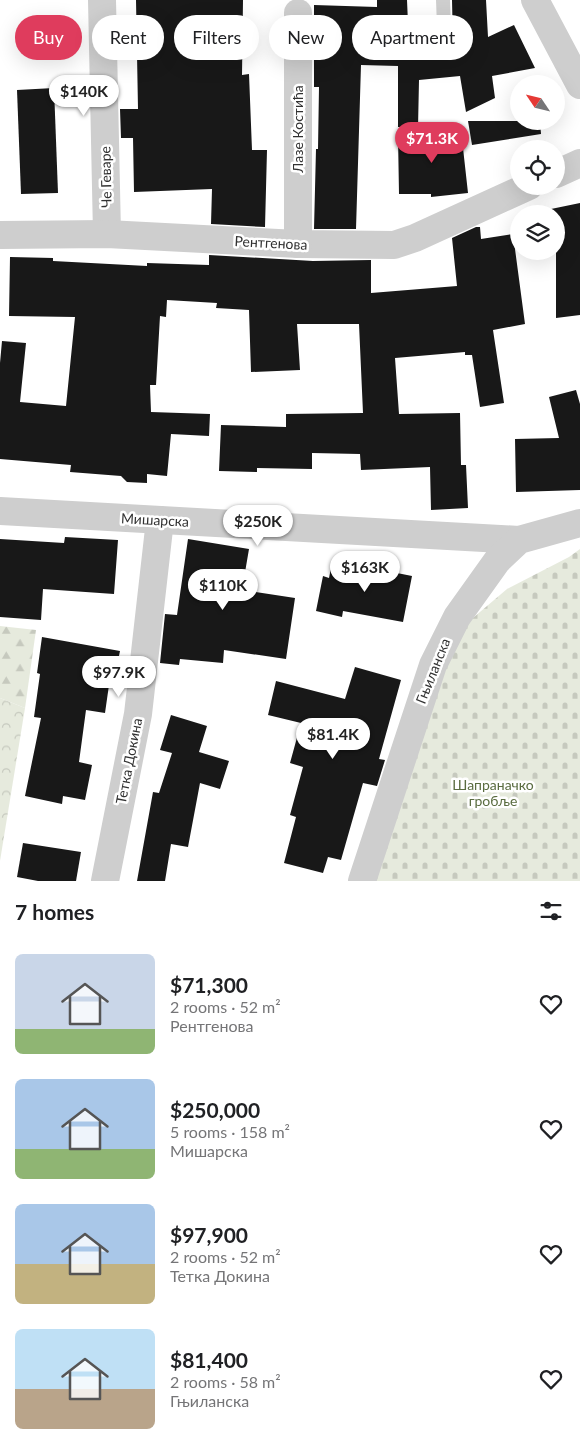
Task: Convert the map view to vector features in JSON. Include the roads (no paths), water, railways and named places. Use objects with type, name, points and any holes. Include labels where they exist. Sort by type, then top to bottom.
[{"type":"street","name":"Че Геваре","points":[[102,0],[107,234]]},
{"type":"street","points":[[535,0],[580,85]]},
{"type":"street","name":"Лазе Костића","points":[[298,13],[298,244]]},
{"type":"street","points":[[565,170],[580,163]]},
{"type":"street","name":"Рентгенова","points":[[0,235],[107,234],[298,244],[394,245],[415,238],[510,195]]},
{"type":"street","name":"Мишарска","points":[[0,512],[519,540]]},
{"type":"street","name":"Тетка Докина","points":[[105,881],[138,714],[160,520]]},
{"type":"street","name":"Гњиланска","points":[[362,881],[433,666],[456,617],[497,561],[519,540],[580,523]]},
{"type":"lane","points":[[444,0],[444,15]]},
{"type":"park label","name":"Шапраначко гробље","points":[[493,794]]}]
